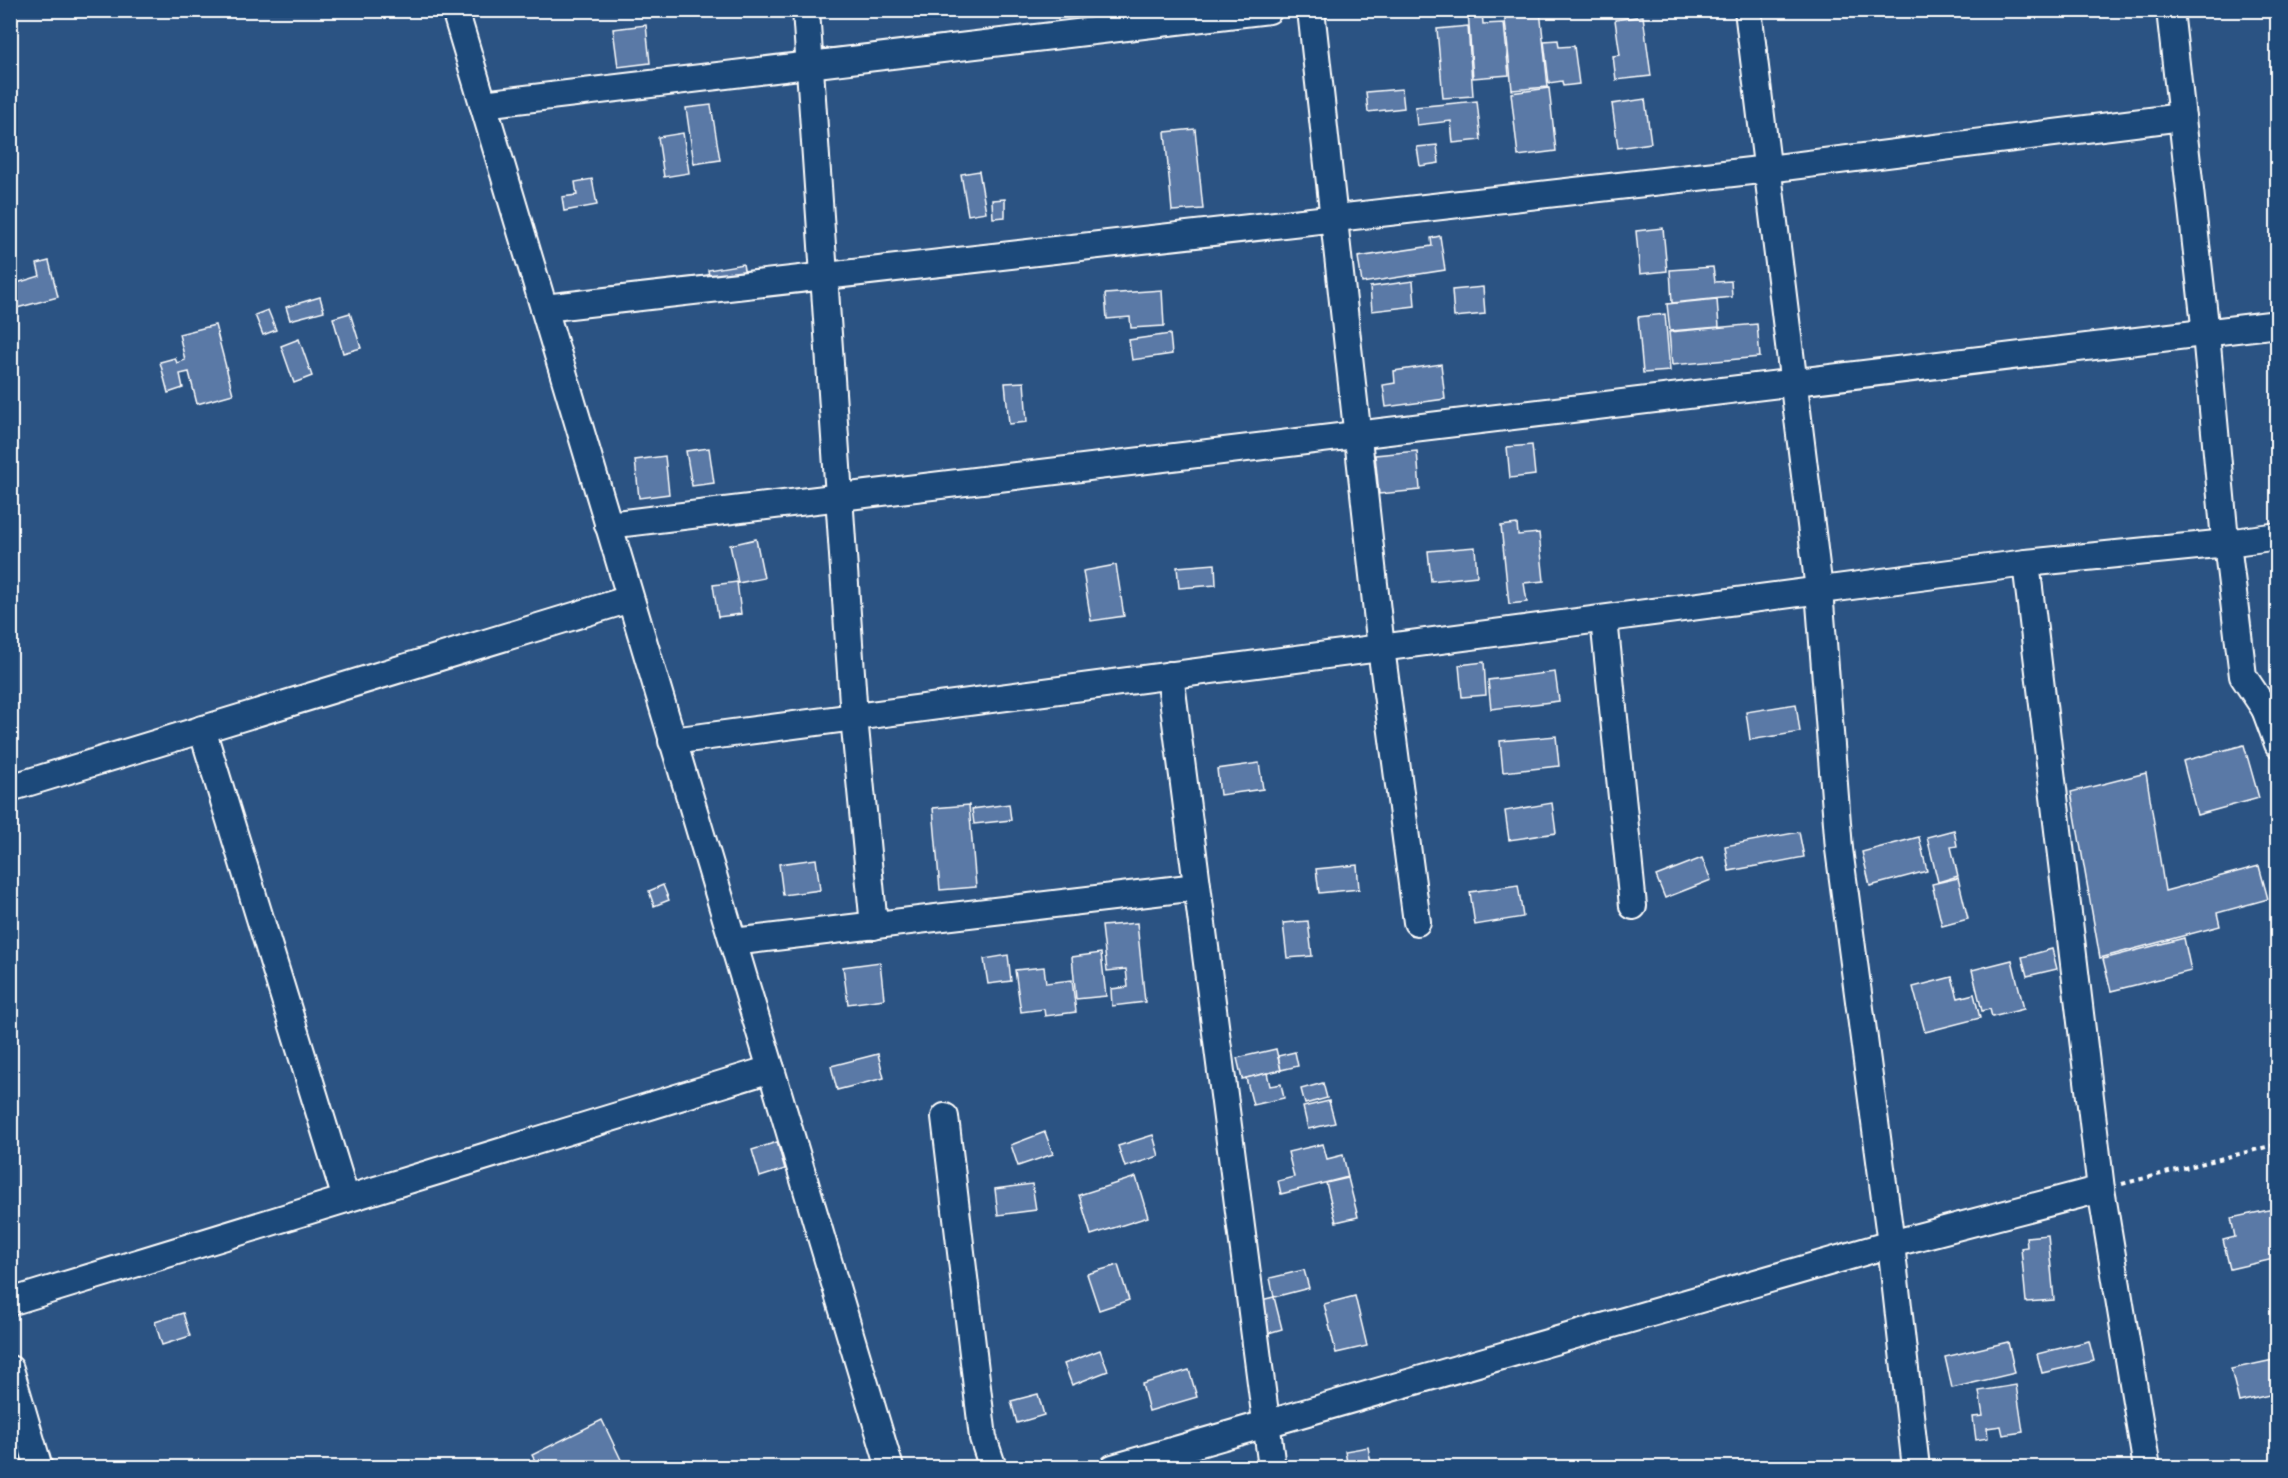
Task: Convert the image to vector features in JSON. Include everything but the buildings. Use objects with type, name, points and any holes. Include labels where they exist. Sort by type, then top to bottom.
[{"type":"street","points":[[455,10],[890,1467]]},
{"type":"street","points":[[806,10],[854,717],[874,926]]},
{"type":"street","points":[[483,104],[1269,10]]},
{"type":"street","points":[[1311,10],[1381,648],[1417,922]]},
{"type":"street","points":[[1748,10],[1819,590],[1839,849],[1891,1244],[1916,1467]]},
{"type":"street","points":[[2170,10],[2206,334],[2223,517],[2243,676],[2271,710],[2277,744]]},
{"type":"street","points":[[544,308],[1767,169],[2182,117]]},
{"type":"street","points":[[609,525],[2277,324]]},
{"type":"street","points":[[672,741],[2026,563],[2277,536]]},
{"type":"street","points":[[2026,563],[2101,1189],[2148,1467]]},
{"type":"street","points":[[10,788],[630,599]]},
{"type":"street","points":[[1604,619],[1633,906]]},
{"type":"street","points":[[1170,675],[1272,1467]]},
{"type":"street","points":[[202,729],[346,1199]]},
{"type":"street","points":[[733,942],[1197,887]]},
{"type":"street","points":[[10,1302],[771,1069]]},
{"type":"street","points":[[945,1117],[983,1438],[993,1467]]},
{"type":"street","points":[[1113,1467],[1891,1244],[2101,1189]]},
{"type":"street","points":[[10,1369],[39,1467]]},
{"type":"path","points":[[2101,1189],[2277,1144]]}]
